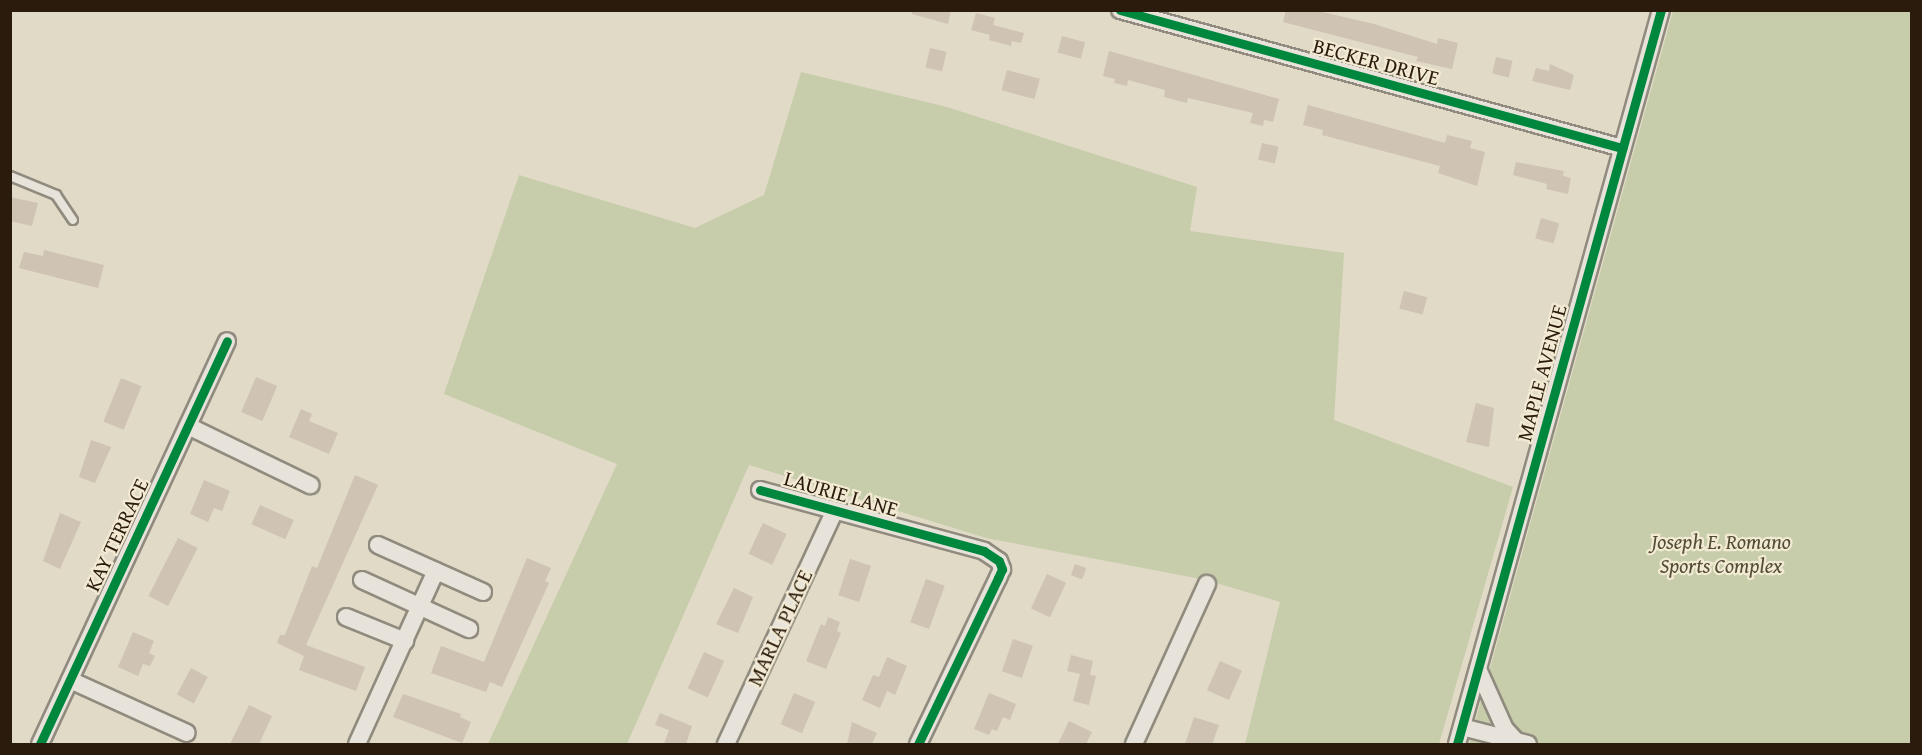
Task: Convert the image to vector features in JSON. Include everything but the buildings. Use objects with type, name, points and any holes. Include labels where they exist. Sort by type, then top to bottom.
[{"type":"street","name":"BECKER DRIVE","points":[[1120,10],[1622,148]]},
{"type":"street","name":"MAPLE AVENUE","points":[[1457,744],[1661,10]]},
{"type":"street","name":"KAY TERRACE","points":[[40,744],[227,341]]},
{"type":"street","points":[[188,426],[310,485]]},
{"type":"street","name":"LAURIE LANE","points":[[759,490],[994,555],[1002,568],[918,744]]},
{"type":"street","name":"MARLA PLACE","points":[[726,744],[834,512]]},
{"type":"street","points":[[378,545],[483,592]]},
{"type":"street","points":[[357,744],[436,571]]},
{"type":"street","points":[[362,580],[469,629]]},
{"type":"street","points":[[1134,744],[1208,584]]},
{"type":"street","points":[[346,617],[405,641]]},
{"type":"street","points":[[1478,669],[1505,729],[1522,743]]},
{"type":"street","points":[[70,680],[187,733]]},
{"type":"street","points":[[1462,726],[1522,743]]},
{"type":"lane","points":[[10,176],[56,195],[73,220]]},
{"type":"green space","name":"Joseph E. Romano Sports Complex","points":[[1673,11],[1911,11],[1911,744],[1469,744]]},
{"type":"green space","points":[[801,72],[947,107],[1197,187],[1190,231],[1344,253],[1334,420],[1513,487],[1439,744],[1245,744],[1280,602],[1206,580],[986,538],[749,465],[627,744],[488,744],[617,464],[444,394],[519,175],[695,228],[764,195]]},
{"type":"cycle path","points":[[1120,10],[1622,148]]},
{"type":"cycle path","points":[[1457,744],[1661,10]]},
{"type":"cycle path","points":[[40,744],[227,341]]},
{"type":"cycle path","points":[[760,490],[984,551],[999,561],[1002,569],[918,744]]}]
